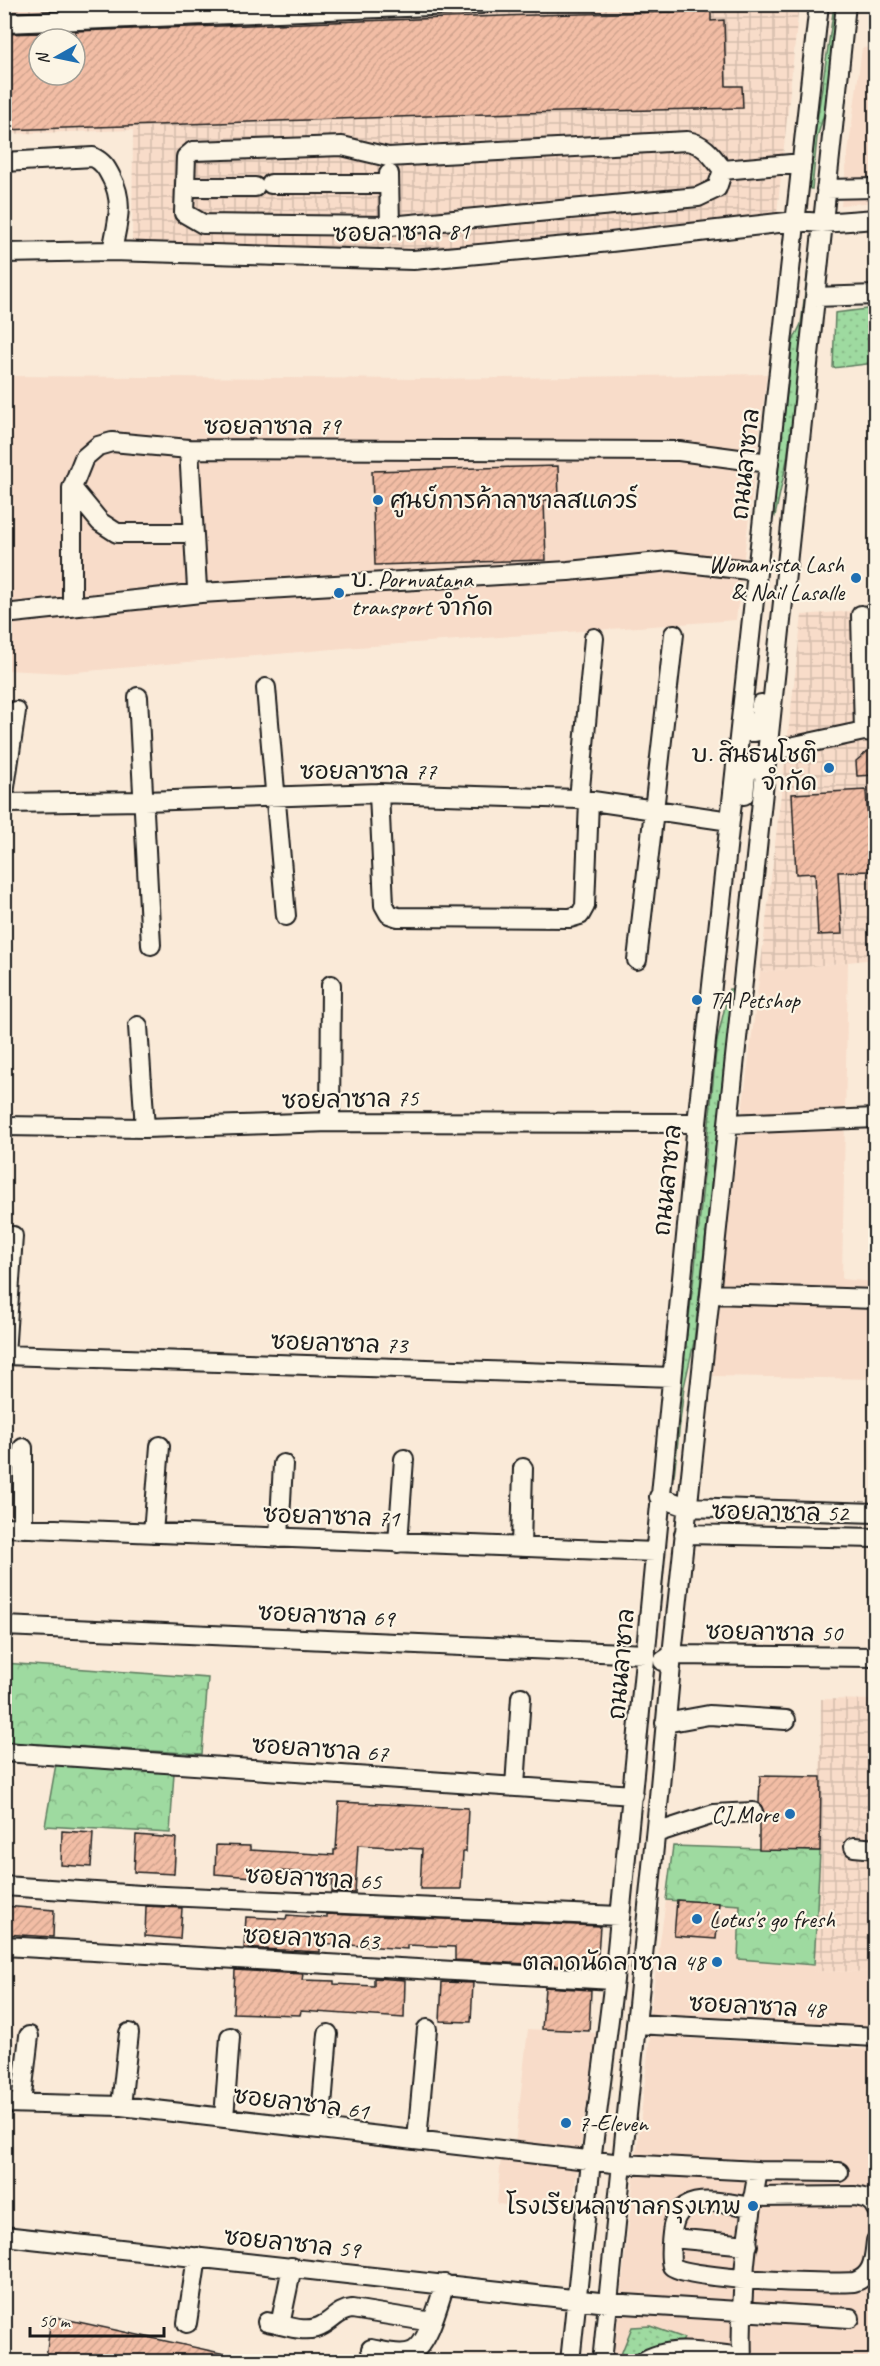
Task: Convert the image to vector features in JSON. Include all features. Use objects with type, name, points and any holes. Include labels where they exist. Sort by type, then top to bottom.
[{"type":"street","points":[[4,23],[481,4]]},
{"type":"street","name":"ถนนลาซาล","points":[[570,2361],[575,2299],[614,1980],[697,1123],[819,4]]},
{"type":"street","name":"ถนนลาซาล","points":[[602,2361],[656,1833],[664,1723],[846,4]]},
{"type":"street","points":[[799,197],[806,204],[812,205],[824,139],[833,124]]},
{"type":"street","points":[[687,141],[706,147],[723,170],[717,188],[698,197],[390,226],[203,224],[184,213],[186,157],[193,151],[342,146],[388,157],[687,141]]},
{"type":"street","points":[[4,162],[93,157],[103,162],[115,185],[121,206],[112,251]]},
{"type":"street","points":[[388,157],[390,226]]},
{"type":"street","points":[[723,170],[802,163]]},
{"type":"street","points":[[185,187],[389,184]]},
{"type":"street","points":[[826,189],[876,188]]},
{"type":"street","name":"ซอยลาซาล 81","points":[[4,253],[112,251],[413,260],[611,242],[796,221],[822,223],[876,219]]},
{"type":"street","points":[[784,326],[796,314],[805,241],[808,236],[812,236],[815,243],[818,270]]},
{"type":"street","points":[[815,297],[876,295]]},
{"type":"street","points":[[72,607],[72,488],[84,458],[98,446],[112,442],[189,449]]},
{"type":"street","name":"ซอยลาซาล 79","points":[[201,593],[197,588],[189,449],[679,451],[769,463]]},
{"type":"street","points":[[742,710],[744,724],[749,732],[755,732],[760,723],[778,536],[797,469]]},
{"type":"street","points":[[72,488],[100,522],[117,533],[193,533]]},
{"type":"street","points":[[4,614],[201,593],[568,571],[669,561],[757,571]]},
{"type":"street","points":[[767,752],[870,732],[861,615]]},
{"type":"street","points":[[637,960],[652,809],[674,634]]},
{"type":"street","points":[[379,793],[384,905],[389,914],[398,917],[570,918],[580,915],[585,906],[584,800],[594,638]]},
{"type":"street","points":[[266,688],[286,916]]},
{"type":"street","points":[[138,697],[151,945]]},
{"type":"street","points":[[4,794],[16,711]]},
{"type":"street","points":[[710,1008],[722,988],[746,775],[751,764],[758,761],[765,768],[764,782]]},
{"type":"street","name":"ซอยลาซาล 77","points":[[4,803],[379,793],[584,800],[730,821]]},
{"type":"street","points":[[330,1122],[331,985]]},
{"type":"street","points":[[138,1026],[145,1128]]},
{"type":"street","points":[[728,1124],[876,1118]]},
{"type":"street","name":"ซอยลาซาล 75","points":[[4,1126],[145,1128],[330,1122],[697,1123]]},
{"type":"street","points":[[5,1355],[13,1236]]},
{"type":"street","points":[[710,1294],[876,1299]]},
{"type":"street","name":"ซอยลาซาล 73","points":[[5,1355],[672,1377]]},
{"type":"street","points":[[662,1473],[671,1486],[677,1484],[680,1478],[685,1426],[694,1378],[703,1361]]},
{"type":"street","points":[[153,1533],[160,1446]]},
{"type":"street","points":[[14,1528],[23,1448]]},
{"type":"street","points":[[398,1543],[404,1459]]},
{"type":"street","points":[[279,1538],[283,1464]]},
{"type":"street","points":[[520,1547],[523,1468]]},
{"type":"street","points":[[659,1497],[686,1521]]},
{"type":"street","points":[[649,1624],[654,1633],[660,1633],[665,1614],[672,1538],[675,1529],[686,1521],[876,1513]]},
{"type":"street","name":"ซอยลาซาล 52","points":[[686,1521],[876,1538]]},
{"type":"street","name":"ซอยลาซาล 71","points":[[14,1528],[655,1552]]},
{"type":"street","name":"ซอยลาซาล 69","points":[[4,1626],[646,1654]]},
{"type":"street","points":[[633,1786],[643,1764],[651,1672],[672,1655]]},
{"type":"street","name":"ซอยลาซาล 50","points":[[672,1655],[876,1657]]},
{"type":"street","points":[[515,1786],[521,1696]]},
{"type":"street","points":[[664,1723],[709,1715],[786,1720]]},
{"type":"street","name":"ซอยลาซาล 67","points":[[4,1752],[515,1786],[633,1786]]},
{"type":"street","points":[[656,1833],[714,1814],[753,1812]]},
{"type":"street","points":[[854,1847],[876,1849]]},
{"type":"street","name":"ซอยลาซาล 65","points":[[4,1886],[141,1895],[619,1916]]},
{"type":"street","name":"ซอยลาซาล 63","points":[[4,1946],[614,1980]]},
{"type":"street","name":"ซอยลาซาล 48","points":[[636,2024],[876,2037]]},
{"type":"street","points":[[417,2140],[427,2029]]},
{"type":"street","points":[[121,2106],[129,2033]]},
{"type":"street","points":[[320,2129],[328,2034]]},
{"type":"street","points":[[13,2103],[29,2036]]},
{"type":"street","points":[[224,2118],[230,2037]]},
{"type":"street","name":"ซอยลาซาล 61","points":[[13,2103],[121,2106],[622,2164],[758,2171],[839,2172]]},
{"type":"street","points":[[643,2361],[674,2352],[742,2359],[741,2311],[758,2171]]},
{"type":"street","points":[[876,2209],[867,2198],[855,2196],[753,2202],[705,2200],[693,2202],[685,2206],[673,2221],[670,2258],[676,2270],[744,2279],[842,2283],[860,2280],[867,2275],[873,2265],[876,2241]]},
{"type":"street","name":"ซอยลาซาล 59","points":[[4,2236],[609,2303],[850,2318]]},
{"type":"street","points":[[672,2238],[748,2245]]},
{"type":"street","points":[[187,2323],[197,2257]]},
{"type":"street","points":[[292,2267],[273,2324],[308,2330],[317,2329],[344,2309],[352,2308],[432,2322]]},
{"type":"street","points":[[371,2349],[398,2353],[412,2352],[421,2345],[432,2322],[445,2284]]},
{"type":"shaded area","points":[[4,5],[799,5],[777,213],[412,252],[132,244],[133,130],[5,134]]},
{"type":"shaded area","points":[[875,47],[875,202],[841,205],[862,48]]},
{"type":"shaded area","name":"ศูนย์การค้าลาซาลสแควร์","points":[[767,374],[736,620],[344,648],[65,673],[5,670],[5,376],[429,379]]},
{"type":"shaded area","points":[[875,609],[875,959],[760,972],[802,615]]},
{"type":"shaded area","points":[[848,962],[842,1279],[875,1282],[875,1379],[713,1376],[721,1277],[760,972]]},
{"type":"shaded area","points":[[821,1699],[875,1700],[875,1972],[814,1971],[820,1851]]},
{"type":"shaded area","name":"ตลาดนัดลาซาล 48","points":[[666,1900],[740,1905],[738,1959],[814,1965],[814,1971],[875,1972],[875,2028],[649,2018]]},
{"type":"shaded area","points":[[528,2029],[597,2033],[571,2212],[497,2204],[502,2143],[515,2144]]},
{"type":"shaded area","name":"โรงเรียนลาซาลกรุงเทพ","points":[[650,2036],[875,2050],[875,2361],[613,2362]]},
{"type":"green space","points":[[834,5],[839,5],[828,100],[817,138],[812,189],[808,188]]},
{"type":"green space","points":[[808,269],[812,269],[787,460],[775,516],[773,511],[793,341],[801,324]]},
{"type":"green space","points":[[875,308],[875,363],[833,368],[835,313]]},
{"type":"green space","points":[[9,982],[10,1112],[5,1113],[4,983]]},
{"type":"green space","points":[[729,989],[733,989],[694,1342],[684,1387],[674,1476],[670,1474],[695,1267],[717,1041]]},
{"type":"green space","points":[[4,1663],[208,1678],[202,1754],[5,1742]]},
{"type":"green space","points":[[56,1764],[174,1773],[170,1833],[45,1826]]},
{"type":"green space","points":[[673,1846],[820,1851],[814,1965],[738,1959],[740,1905],[666,1900]]},
{"type":"green space","points":[[650,2326],[684,2338],[680,2347],[636,2361],[618,2362],[632,2327]]},
{"type":"building","points":[[711,11],[711,21],[724,20],[726,86],[742,86],[743,108],[4,130],[4,34],[27,33],[27,87],[87,87],[87,31]]},
{"type":"building","points":[[558,466],[559,500],[544,500],[546,560],[375,565],[372,471]]},
{"type":"building","points":[[876,744],[876,775],[857,776],[856,761]]},
{"type":"building","points":[[866,790],[871,871],[838,872],[842,934],[818,935],[815,873],[796,874],[792,794]]},
{"type":"building","name":"CJ More","points":[[760,1776],[821,1777],[820,1851],[759,1850],[759,1821],[764,1812],[759,1803]]},
{"type":"building","points":[[339,1802],[468,1808],[461,1889],[420,1889],[422,1849],[358,1845],[355,1893],[332,1892],[333,1874],[279,1871],[278,1879],[215,1874],[216,1845],[250,1846],[250,1850],[334,1855]]},
{"type":"building","points":[[62,1831],[93,1833],[91,1867],[61,1865]]},
{"type":"building","points":[[136,1835],[176,1838],[174,1874],[134,1872]]},
{"type":"building","name":"Lotus's go fresh","points":[[677,1900],[719,1903],[716,1939],[674,1936]]},
{"type":"building","points":[[4,1906],[54,1910],[53,1937],[4,1934]]},
{"type":"building","points":[[146,1906],[182,1908],[180,1939],[145,1936]]},
{"type":"building","points":[[327,1914],[600,1926],[597,1968],[455,1960],[455,1947],[407,1945],[407,1949],[320,1943],[320,1952],[244,1948],[246,1917],[286,1919],[287,1915],[327,1918]]},
{"type":"building","points":[[235,1970],[303,1974],[302,1980],[334,1981],[334,1984],[374,1986],[374,1978],[405,1980],[404,2018],[301,2011],[300,2015],[233,2013]]},
{"type":"building","points":[[442,1982],[473,1983],[471,2022],[440,2021]]},
{"type":"building","points":[[545,1987],[591,1990],[589,2031],[542,2029]]},
{"type":"building","points":[[51,2316],[230,2355],[229,2361],[46,2360]]},
{"type":"place","name":"ศูนย์การค้าลาซาลสแควร์","points":[[378,500]]},
{"type":"place","name":"Womanista Lash & Nail Lasalle","points":[[856,578]]},
{"type":"place","name":"บ. Pornvatana transport จำกัด","points":[[339,593]]},
{"type":"place","name":"บ. สินธนโชติ จำกัด","points":[[829,768]]},
{"type":"place","name":"TA Petshop","points":[[697,1000]]},
{"type":"place","name":"CJ More","points":[[790,1814]]},
{"type":"place","name":"Lotus's go fresh","points":[[697,1919]]},
{"type":"place","name":"ตลาดนัดลาซาล 48","points":[[717,1962]]},
{"type":"place","name":"7-Eleven","points":[[566,2123]]},
{"type":"place","name":"โรงเรียนลาซาลกรุงเทพ","points":[[753,2206]]}]
